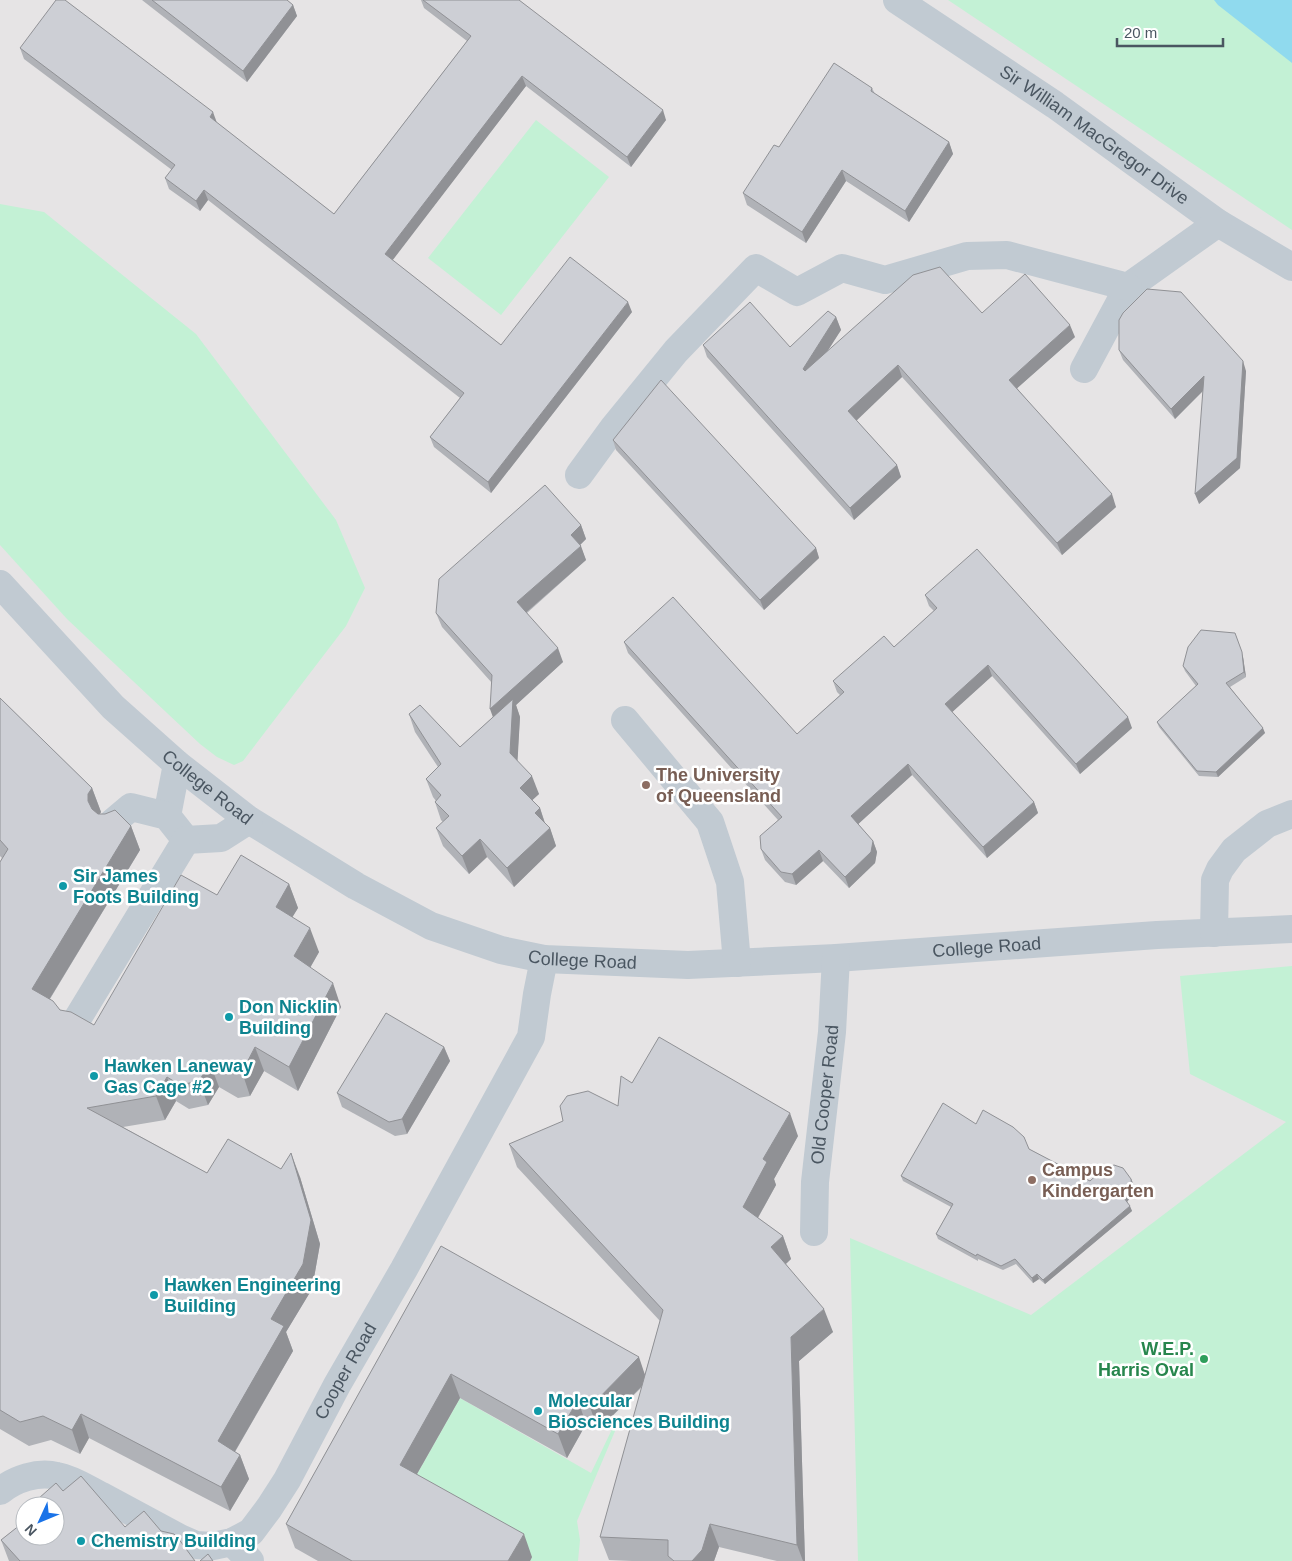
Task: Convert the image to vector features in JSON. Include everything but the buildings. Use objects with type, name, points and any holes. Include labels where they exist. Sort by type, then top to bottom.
[{"type":"street","name":"Sir William MacGregor Drive","points":[[897,0],[1055,105],[1218,223],[1292,268]]},
{"type":"street","points":[[1084,368],[1128,286],[1218,223]]},
{"type":"street","points":[[579,475],[614,427],[676,352],[756,268],[797,292],[842,268],[885,280],[967,256],[1007,255],[1128,286]]},
{"type":"street","name":"College Road","points":[[2,592],[113,707],[178,764],[250,820],[356,886],[431,926],[501,950],[544,959],[688,965],[836,958],[1157,935],[1292,929]]},
{"type":"street","points":[[625,720],[710,822],[730,882],[737,963]]},
{"type":"street","points":[[167,816],[178,764]]},
{"type":"street","points":[[112,823],[131,807],[167,816],[186,840]]},
{"type":"street","points":[[1214,933],[1215,880],[1220,869],[1234,850],[1267,824],[1292,814]]},
{"type":"street","points":[[186,840],[221,838],[250,820]]},
{"type":"street","points":[[76,1021],[186,840]]},
{"type":"street","name":"Old Cooper Road","points":[[814,1232],[815,1182],[834,1016],[836,958]]},
{"type":"street","name":"Cooper Road","points":[[0,1491],[31,1476],[44,1474],[58,1476],[78,1484],[196,1545],[241,1551],[251,1532],[287,1480],[337,1386],[532,1037],[537,994],[544,959]]},
{"type":"shaded area","name":"The University of Queensland","points":[[0,0],[1214,0],[1292,63],[1292,1561],[0,1561]]},
{"type":"green space","points":[[948,0],[1270,0],[1292,16],[1292,230]]},
{"type":"green space","points":[[536,120],[609,177],[501,315],[428,258]]},
{"type":"green space","points":[[0,204],[44,212],[196,334],[336,520],[365,588],[346,626],[243,761],[234,765],[217,757],[200,744],[67,619],[0,545]]},
{"type":"green space","points":[[1292,966],[1292,1561],[858,1561],[850,1238],[1031,1315],[1286,1122],[1190,1074],[1180,976]]},
{"type":"green space","points":[[460,1398],[591,1473],[615,1423],[618,1424],[577,1521],[580,1540],[578,1561],[530,1561],[532,1557],[409,1488]]},
{"type":"water","points":[[1214,0],[1292,0],[1292,63],[1218,5]]},
{"type":"place","name":"The University of Queensland","points":[[646,785]]},
{"type":"place","name":"Sir James Foots Building","points":[[63,886]]},
{"type":"place","name":"Don Nicklin Building","points":[[229,1017]]},
{"type":"place","name":"Hawken Laneway Gas Cage #2","points":[[94,1076]]},
{"type":"place","name":"Campus Kindergarten","points":[[1032,1180]]},
{"type":"place","name":"Hawken Engineering Building","points":[[154,1295]]},
{"type":"place","name":"W.E.P. Harris Oval","points":[[1204,1359]]},
{"type":"place","name":"Molecular Biosciences Building","points":[[538,1411]]},
{"type":"place","name":"Chemistry Building","points":[[81,1541]]}]
